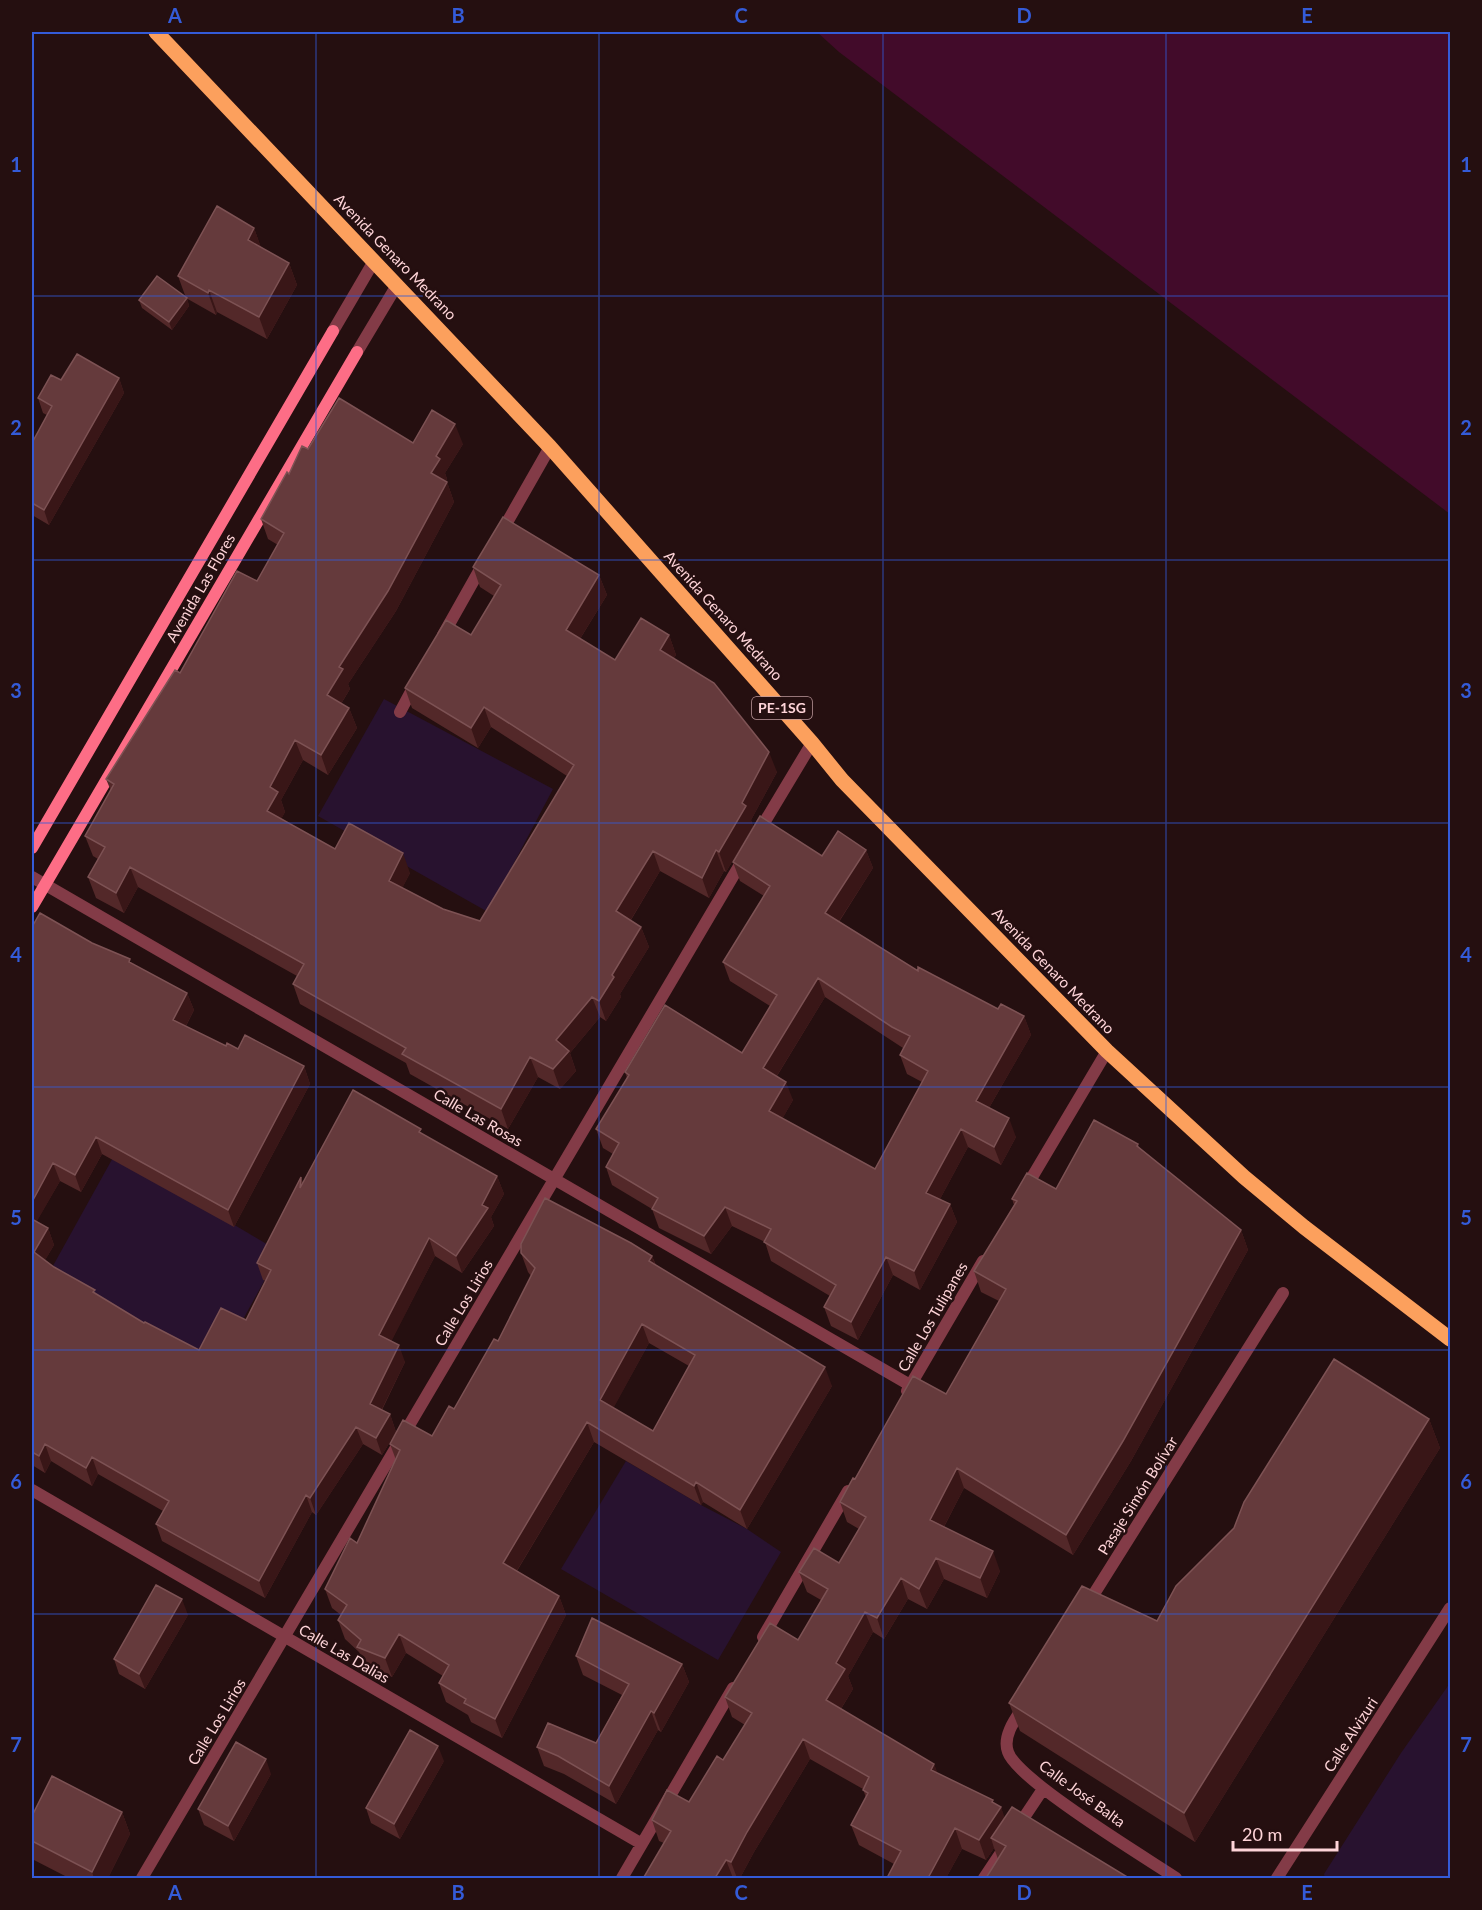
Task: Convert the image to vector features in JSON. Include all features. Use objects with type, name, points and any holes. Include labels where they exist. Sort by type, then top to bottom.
[{"type":"main road","name":"Avenida Genaro Medrano","points":[[156,32],[550,447],[812,743],[842,780],[1107,1051],[1244,1177],[1426,1323],[1450,1339]]},
{"type":"street","name":"Avenida Las Flores","points":[[32,848],[374,261]]},
{"type":"street","name":"Avenida Las Flores","points":[[32,907],[397,285]]},
{"type":"street","points":[[434,651],[550,447]]},
{"type":"street","points":[[400,711],[423,671]]},
{"type":"street","name":"Calle Los Lirios","points":[[142,1878],[812,743]]},
{"type":"street","name":"Calle Las Rosas","points":[[32,877],[910,1385]]},
{"type":"street","points":[[1016,1205],[1107,1051]]},
{"type":"street","name":"Calle Los Tulipanes","points":[[898,1405],[987,1255]]},
{"type":"street","name":"Pasaje Simón Bolívar","points":[[1082,1614],[1283,1293]]},
{"type":"street","points":[[755,1650],[857,1477]]},
{"type":"street","name":"Calle Las Dalias","points":[[32,1490],[642,1844]]},
{"type":"street","name":"Calle Alvizuri","points":[[1277,1878],[1450,1608]]},
{"type":"street","points":[[622,1878],[737,1681]]},
{"type":"street","name":"Calle José Balta","points":[[1031,1694],[1007,1736],[1008,1752],[1043,1789],[1176,1878]]},
{"type":"street","points":[[984,1878],[1043,1789]]},
{"type":"shaded area","points":[[817,32],[1450,32],[1450,514],[839,52]]},
{"type":"shaded area","points":[[384,699],[553,789],[488,912],[318,816]]},
{"type":"shaded area","points":[[115,1154],[280,1252],[217,1367],[49,1273]]},
{"type":"shaded area","points":[[626,1461],[747,1529],[781,1552],[718,1660],[561,1569]]},
{"type":"shaded area","points":[[1450,1683],[1450,1878],[1325,1878],[1324,1874],[1401,1753]]},
{"type":"building","points":[[217,206],[254,228],[248,240],[289,263],[259,317],[178,276]]},
{"type":"building","points":[[157,276],[187,298],[169,322],[139,300]]},
{"type":"building","points":[[77,354],[119,378],[44,510],[32,503],[32,443],[52,406],[38,398],[51,375],[61,380]]},
{"type":"building","points":[[339,398],[413,443],[432,410],[455,424],[436,456],[440,459],[431,473],[447,482],[388,591],[339,667],[343,669],[327,695],[349,708],[321,755],[295,740],[270,787],[278,792],[267,811],[335,849],[349,823],[403,853],[389,881],[443,909],[480,921],[574,765],[484,707],[471,728],[405,688],[446,620],[471,635],[501,585],[473,567],[503,517],[599,575],[566,630],[615,660],[641,618],[669,635],[660,650],[714,683],[769,752],[742,803],[746,806],[719,852],[716,850],[702,878],[653,851],[616,911],[641,927],[612,975],[614,977],[599,1001],[592,997],[556,1040],[569,1051],[553,1069],[530,1057],[501,1109],[402,1054],[406,1048],[293,984],[304,964],[130,867],[116,893],[88,877],[105,847],[85,836],[114,784],[106,779],[175,670],[180,673],[237,571],[257,581],[284,533],[261,519],[287,472],[289,474],[302,446],[308,449]]},
{"type":"building","points":[[760,816],[822,856],[838,831],[866,850],[825,913],[918,971],[918,967],[998,1009],[1001,1004],[1024,1016],[976,1101],[1009,1118],[994,1147],[961,1129],[926,1193],[950,1204],[914,1271],[886,1257],[851,1322],[824,1307],[836,1285],[764,1242],[771,1229],[725,1207],[704,1236],[652,1209],[658,1198],[606,1167],[619,1143],[596,1129],[629,1075],[625,1072],[665,1005],[742,1053],[777,995],[723,962],[770,886],[733,862]],"holes":[[[818,978],[892,1027],[910,1036],[900,1055],[928,1071],[875,1169],[769,1111],[786,1082],[763,1068]]]},
{"type":"building","points":[[40,913],[92,943],[130,959],[129,962],[187,993],[173,1020],[226,1046],[227,1043],[238,1049],[245,1035],[304,1066],[228,1210],[96,1137],[75,1175],[53,1163],[32,1202],[32,927]]},
{"type":"building","points":[[353,1090],[421,1129],[419,1132],[497,1176],[482,1205],[488,1208],[456,1256],[429,1238],[379,1335],[399,1345],[370,1404],[390,1414],[376,1438],[356,1427],[310,1498],[306,1495],[259,1581],[156,1524],[169,1501],[92,1457],[86,1468],[45,1444],[39,1456],[32,1452],[32,1219],[48,1228],[34,1252],[144,1323],[199,1350],[221,1308],[246,1320],[271,1270],[257,1263],[301,1177],[300,1188]]},
{"type":"building","points":[[1094,1120],[1138,1144],[1137,1146],[1241,1230],[1123,1441],[1066,1535],[957,1468],[930,1520],[993,1551],[980,1578],[936,1558],[919,1589],[901,1578],[877,1618],[865,1612],[836,1663],[845,1669],[826,1700],[934,1764],[931,1770],[993,1800],[992,1802],[1001,1807],[979,1840],[955,1828],[928,1878],[887,1878],[901,1851],[851,1825],[868,1793],[863,1790],[869,1777],[803,1739],[731,1862],[726,1860],[715,1878],[644,1877],[671,1831],[652,1820],[667,1790],[689,1802],[717,1756],[723,1760],[752,1713],[725,1697],[770,1623],[798,1640],[828,1589],[799,1572],[814,1548],[839,1563],[866,1517],[840,1502],[913,1376],[946,1394],[1006,1289],[974,1271],[1017,1201],[1012,1199],[1027,1173],[1056,1189]]},
{"type":"building","points":[[545,1198],[631,1243],[652,1256],[649,1261],[825,1367],[740,1510],[696,1482],[694,1486],[587,1422],[503,1563],[559,1596],[495,1719],[464,1703],[466,1699],[439,1683],[449,1665],[399,1634],[385,1658],[357,1647],[361,1640],[338,1620],[347,1605],[325,1589],[350,1538],[357,1543],[400,1450],[390,1444],[403,1420],[432,1436],[449,1406],[454,1409],[494,1339],[498,1341],[535,1268],[521,1253],[521,1244]],"holes":[[[642,1324],[695,1355],[653,1431],[600,1400]]]},
{"type":"building","points":[[1334,1359],[1429,1419],[1184,1813],[1009,1703],[1082,1586],[1157,1621],[1176,1586],[1234,1528],[1244,1502]]},
{"type":"building","points":[[156,1585],[182,1599],[139,1674],[114,1659]]},
{"type":"building","points":[[592,1618],[682,1664],[654,1713],[651,1711],[609,1786],[558,1756],[537,1747],[548,1723],[596,1743],[629,1684],[576,1656]]},
{"type":"building","points":[[410,1730],[438,1746],[394,1824],[366,1808]]},
{"type":"building","points":[[236,1742],[266,1759],[228,1826],[198,1809]]},
{"type":"building","points":[[52,1776],[122,1812],[92,1872],[32,1841],[32,1816]]},
{"type":"building","points":[[1012,1807],[1129,1878],[986,1878],[1006,1846],[991,1838]]}]
